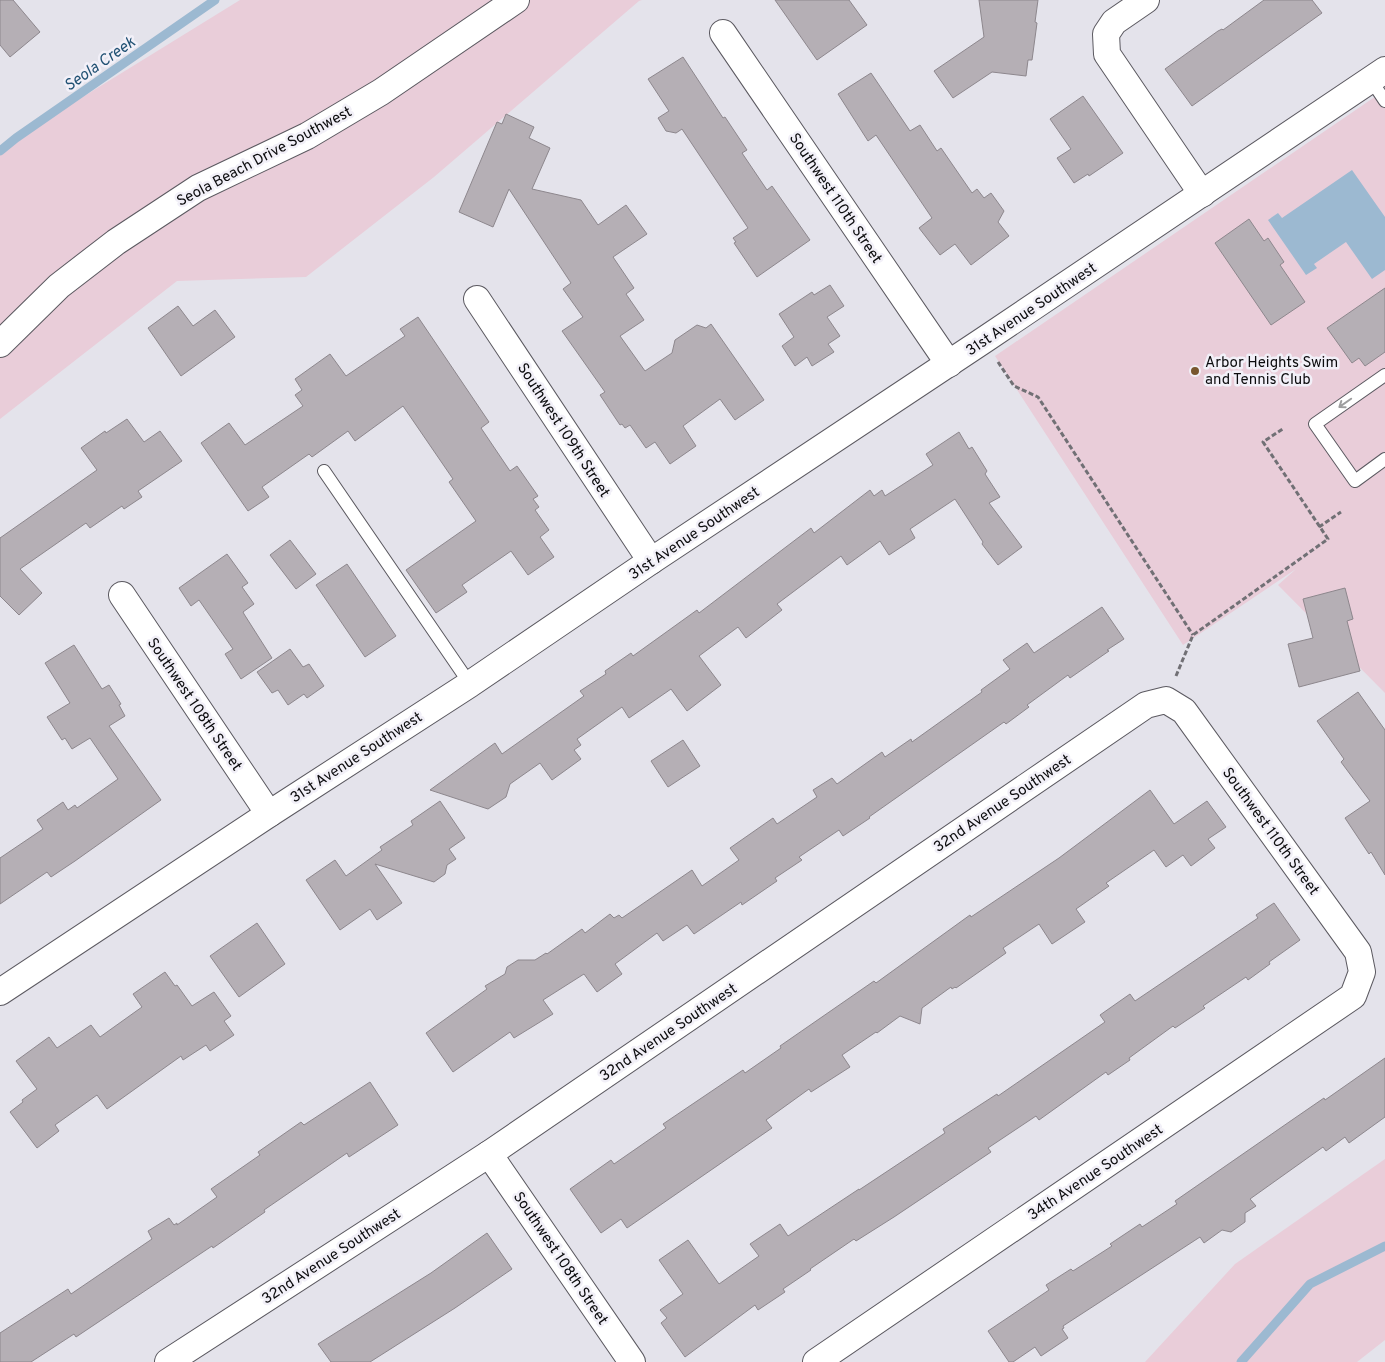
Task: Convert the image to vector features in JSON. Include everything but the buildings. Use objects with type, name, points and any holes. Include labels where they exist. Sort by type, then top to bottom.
[{"type":"street","name":"Seola Beach Drive Southwest","points":[[0,344],[59,286],[124,237],[198,188],[307,136],[373,97],[516,0]]},
{"type":"street","points":[[1146,0],[1114,22],[1106,34],[1107,54],[1202,194]]},
{"type":"street","name":"Southwest 110th Street","points":[[723,33],[949,364]]},
{"type":"street","name":"31st Avenue Southwest","points":[[0,992],[470,684],[1378,75]]},
{"type":"street","name":"Southwest 109th Street","points":[[477,299],[651,561]]},
{"type":"street","name":"Southwest 108th Street","points":[[122,595],[269,814]]},
{"type":"street","name":"Southwest 110th Street","points":[[1166,700],[1184,711],[1341,928],[1358,952],[1362,972]]},
{"type":"street","name":"32nd Avenue Southwest","points":[[168,1362],[490,1154],[1146,705],[1166,700]]},
{"type":"street","name":"34th Avenue Southwest","points":[[816,1362],[1353,996],[1362,972]]},
{"type":"street","name":"Southwest 108th Street","points":[[490,1154],[632,1362]]},
{"type":"lane","points":[[1378,75],[1385,101]]},
{"type":"lane","points":[[1385,375],[1315,424],[1355,480],[1385,459]]},
{"type":"lane","points":[[324,471],[470,684]]},
{"type":"path","points":[[984,340],[1014,386],[1038,397],[1193,635]]},
{"type":"path","points":[[1166,700],[1193,635],[1328,539],[1262,442],[1284,428]]},
{"type":"path","points":[[1320,527],[1341,512]]},
{"type":"shaded area","points":[[240,0],[642,0],[434,177],[306,277],[177,281],[0,419],[0,148]]},
{"type":"shaded area","name":"Arbor Heights Swim and Tennis Club","points":[[1385,90],[1385,693],[1278,585],[1296,569],[1183,645],[995,356]]},
{"type":"shaded area","points":[[1385,1159],[1385,1340],[1357,1362],[1145,1362],[1235,1264]]},
{"type":"water","points":[[1352,170],[1385,217],[1385,270],[1372,279],[1346,242],[1314,264],[1317,268],[1306,275],[1268,220],[1278,213],[1282,218]]},
{"type":"waterway","name":"Seola Creek","points":[[0,151],[215,0]]},
{"type":"waterway","points":[[1241,1362],[1310,1284],[1385,1246]]},
{"type":"place","name":"Arbor Heights Swim and Tennis Club","points":[[1195,371]]}]
